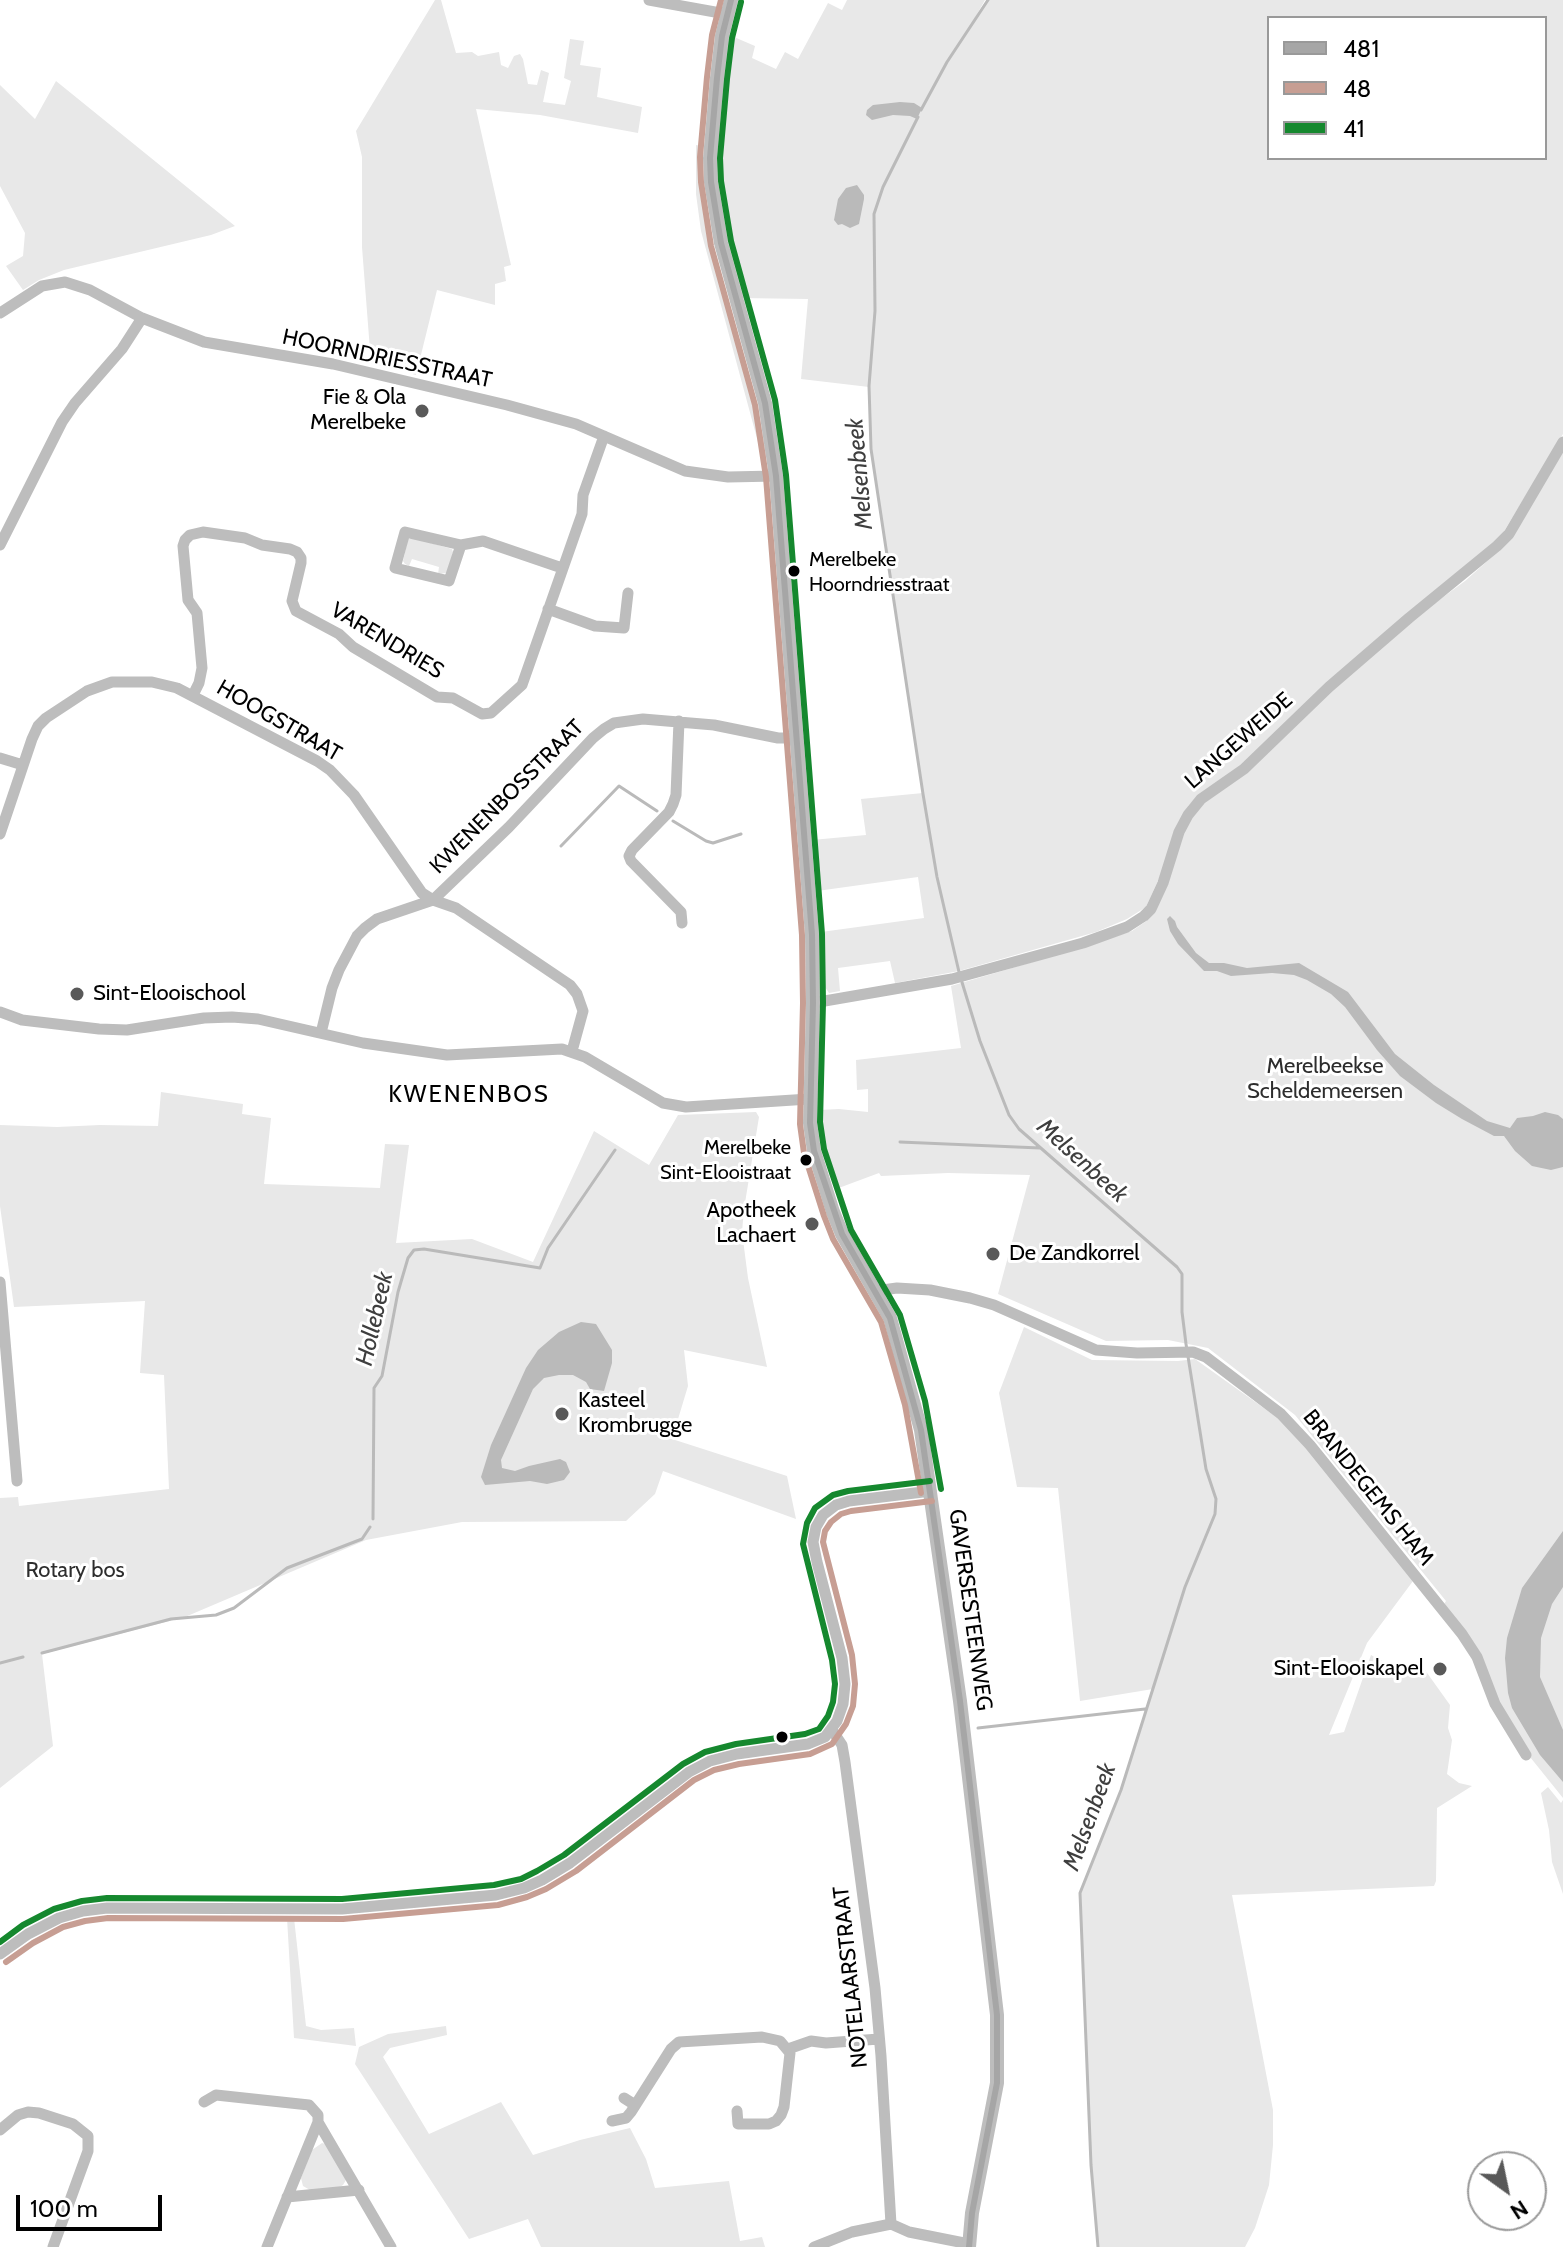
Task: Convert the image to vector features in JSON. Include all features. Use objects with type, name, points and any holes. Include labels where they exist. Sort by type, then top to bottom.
[{"type":"street","points":[[649,0],[729,7]]},
{"type":"street","name":"GAVERSESTEENWEG","points":[[729,7],[717,78],[710,158],[713,200],[721,243],[765,403],[776,476],[812,935],[809,1099],[814,1151],[842,1234],[890,1318],[918,1417],[960,1701],[997,2015],[994,2108],[972,2213],[969,2245]]},
{"type":"street","name":"HOORNDRIESSTRAAT","points":[[0,313],[42,286],[65,282],[90,290],[142,318],[204,342],[377,374],[507,405],[576,424],[685,471],[728,477],[776,476]]},
{"type":"street","points":[[0,545],[62,422],[122,349],[142,318]]},
{"type":"street","name":"VARENDRIES","points":[[193,695],[202,668],[197,613],[188,600],[183,546],[185,540],[196,532],[245,538],[297,552],[301,563],[292,601],[296,611],[339,634],[353,647],[437,697],[453,698],[482,714],[491,713],[522,685],[582,514],[583,495],[604,436]]},
{"type":"street","name":"LANGEWEIDE","points":[[813,1003],[955,978],[1083,943],[1127,927],[1144,916],[1151,909],[1163,883],[1179,832],[1201,799],[1244,769],[1329,687],[1497,546],[1509,534],[1563,442]]},
{"type":"street","points":[[461,545],[449,581],[395,568],[405,532],[461,545],[483,541],[562,568]]},
{"type":"street","points":[[548,609],[595,626],[624,628],[628,593]]},
{"type":"street","name":"HOOGSTRAAT","points":[[0,834],[38,726],[56,711],[100,685],[112,682],[152,682],[177,688],[330,770],[354,795],[422,893],[456,908],[570,985],[583,1011],[572,1051]]},
{"type":"street","name":"KWENENBOSSTRAAT","points":[[321,1033],[332,988],[357,936],[377,919],[433,900],[604,729],[630,719],[679,721],[778,738],[798,738]]},
{"type":"street","points":[[679,721],[673,804],[629,856],[681,912],[682,923]]},
{"type":"street","points":[[0,758],[23,765]]},
{"type":"street","points":[[0,1012],[22,1020],[127,1030],[204,1018],[258,1019],[363,1043],[447,1055],[548,1049],[572,1051],[663,1103],[686,1107],[809,1099]]},
{"type":"street","points":[[0,1282],[17,1481]]},
{"type":"street","name":"BRANDEGEMS HAM","points":[[875,1291],[897,1288],[930,1290],[970,1298],[994,1305],[1096,1350],[1193,1352],[1206,1357],[1281,1414],[1310,1445],[1462,1634],[1477,1657],[1495,1704],[1526,1755]]},
{"type":"street","points":[[0,1954],[28,1934],[59,1918],[83,1911],[107,1908],[328,1910],[496,1895],[542,1880],[570,1863],[677,1781],[710,1761],[808,1744],[825,1737],[832,1730],[843,1704],[844,1671],[813,1542],[816,1527],[823,1515],[836,1505],[931,1491]]},
{"type":"street","name":"NOTELAARSTRAAT","points":[[832,1730],[842,1745],[845,1762],[875,1988],[891,2224]]},
{"type":"street","points":[[612,2121],[626,2118],[630,2102],[679,2042],[762,2037],[780,2041],[790,2053],[781,2115],[769,2124],[738,2124],[737,2111]]},
{"type":"street","points":[[788,2049],[811,2041],[826,2043],[879,2039]]},
{"type":"street","points":[[204,2102],[216,2095],[309,2105],[318,2115],[318,2122],[267,2247]]},
{"type":"street","points":[[0,2130],[18,2115],[28,2112],[73,2124],[88,2136],[88,2151],[53,2247]]},
{"type":"street","points":[[318,2122],[391,2247]]},
{"type":"street","points":[[287,2197],[359,2190]]},
{"type":"street","points":[[814,2247],[852,2232],[891,2224],[909,2232],[969,2245]]},
{"type":"green space","points":[[435,0],[441,0],[456,53],[472,52],[478,56],[499,52],[501,65],[508,68],[514,56],[520,54],[528,84],[537,85],[541,70],[549,73],[543,102],[565,105],[571,81],[564,78],[570,39],[584,41],[580,65],[601,68],[597,97],[642,107],[638,133],[540,115],[476,109],[511,265],[504,267],[506,281],[495,284],[495,305],[437,290],[416,375],[371,363],[362,247],[362,157],[356,131]]},
{"type":"green space","points":[[847,0],[985,0],[972,23],[989,0],[1563,0],[1563,434],[1500,538],[1236,769],[1202,792],[1189,805],[1179,821],[1146,907],[1096,932],[959,971],[895,983],[890,961],[838,968],[840,991],[829,993],[823,984],[821,932],[924,918],[918,877],[817,891],[812,840],[866,835],[861,799],[923,793],[871,449],[869,387],[801,379],[808,299],[740,298],[726,237],[717,154],[727,34],[755,46],[752,58],[776,69],[785,52],[798,59],[828,3],[842,10]]},
{"type":"green space","points":[[56,81],[235,226],[211,235],[64,270],[23,290],[6,266],[23,256],[25,233],[0,186],[0,85],[35,119]]},
{"type":"green space","points":[[696,145],[702,146],[707,228],[760,419],[767,456],[762,457],[701,231],[696,194]]},
{"type":"green space","name":"Merelbeekse Scheldemeersen","points":[[1563,448],[1563,1798],[1526,1752],[1443,1606],[1446,1601],[1295,1415],[1208,1348],[1168,1340],[1106,1341],[998,1294],[1030,1175],[948,1173],[881,1176],[879,1173],[836,1189],[819,1110],[868,1112],[868,1089],[857,1090],[856,1060],[961,1048],[951,986],[1087,946],[1132,931],[1145,922],[1154,913],[1182,831],[1197,809],[1412,620],[1465,581],[1502,548]]},
{"type":"green space","points":[[408,539],[452,549],[446,573],[438,574],[439,567],[412,559],[409,566],[405,564]]},
{"type":"green space","name":"Rotary bos","points":[[161,1092],[243,1104],[242,1114],[271,1118],[264,1184],[380,1188],[385,1144],[409,1145],[396,1243],[472,1239],[533,1262],[594,1131],[649,1165],[678,1115],[756,1112],[759,1117],[742,1232],[748,1278],[767,1367],[684,1350],[688,1386],[672,1439],[787,1476],[796,1519],[663,1471],[655,1494],[626,1521],[462,1522],[366,1540],[185,1617],[42,1654],[53,1746],[0,1788],[0,1498],[18,1497],[19,1506],[169,1489],[164,1375],[140,1373],[145,1301],[14,1307],[0,1206],[0,1125],[158,1126]]},
{"type":"green space","points":[[1024,1327],[1092,1360],[1195,1359],[1282,1421],[1413,1581],[1367,1643],[1329,1735],[1344,1732],[1371,1655],[1413,1677],[1425,1670],[1450,1705],[1448,1728],[1452,1740],[1447,1774],[1459,1783],[1472,1786],[1437,1808],[1434,1886],[1232,1895],[1273,2110],[1269,2185],[1255,2228],[1245,2247],[1098,2247],[1091,2165],[1080,1893],[1121,1790],[1153,1689],[1080,1701],[1058,1488],[1017,1487],[999,1393]]},
{"type":"green space","points":[[1548,1787],[1561,1803],[1563,1800],[1563,1894],[1552,1862],[1541,1793]]},
{"type":"green space","points":[[287,1918],[294,1918],[306,2026],[321,2030],[354,2028],[356,2046],[294,2038]]},
{"type":"green space","points":[[446,2026],[447,2035],[390,2048],[383,2057],[429,2134],[501,2102],[533,2155],[630,2128],[646,2159],[655,2188],[729,2181],[740,2241],[762,2237],[765,2247],[541,2247],[528,2219],[469,2239],[355,2064],[359,2047],[388,2034]]},
{"type":"green space","points":[[322,2143],[326,2144],[346,2180],[338,2188],[310,2190],[303,2186],[301,2178],[312,2150]]},
{"type":"shaded area","points":[[914,103],[922,108],[917,119],[893,115],[872,120],[866,115],[873,105]]},
{"type":"shaded area","points":[[857,185],[864,195],[859,224],[850,228],[838,225],[834,220],[838,199],[846,188]]},
{"type":"shaded area","points":[[1170,916],[1196,953],[1209,963],[1247,968],[1299,963],[1348,992],[1395,1054],[1487,1121],[1510,1128],[1517,1118],[1545,1112],[1558,1115],[1563,1119],[1563,1167],[1551,1170],[1532,1166],[1504,1136],[1494,1136],[1436,1103],[1400,1076],[1345,1007],[1331,994],[1307,980],[1272,973],[1231,976],[1204,971],[1178,944],[1170,931],[1167,919]]},
{"type":"shaded area","points":[[581,1322],[596,1324],[612,1350],[612,1363],[604,1391],[590,1389],[586,1382],[573,1375],[544,1378],[533,1389],[501,1460],[502,1468],[515,1471],[560,1459],[566,1462],[570,1472],[564,1480],[547,1484],[530,1481],[485,1485],[481,1477],[491,1445],[526,1368],[538,1350],[559,1332]]},
{"type":"shaded area","points":[[1563,1531],[1563,1587],[1552,1604],[1541,1638],[1540,1677],[1563,1730],[1563,1782],[1540,1755],[1512,1708],[1505,1658],[1507,1638],[1522,1588]]},
{"type":"waterway","name":"Melsenbeek","points":[[921,110],[947,62],[988,0]]},
{"type":"waterway","name":"Melsenbeek","points":[[918,117],[883,187],[874,214],[875,311],[869,386],[871,449],[923,794],[937,877],[959,972]]},
{"type":"waterway","points":[[561,846],[619,786],[657,811]]},
{"type":"waterway","points":[[673,821],[713,843],[741,834]]},
{"type":"waterway","name":"Melsenbeek","points":[[961,979],[980,1041],[1009,1115],[1019,1129],[1182,1274],[1186,1344],[1206,1469],[1216,1499],[1215,1514],[1185,1587],[1121,1790],[1080,1893],[1091,2165],[1098,2247]]},
{"type":"waterway","points":[[900,1142],[1040,1148]]},
{"type":"waterway","name":"Hollebeek","points":[[373,1519],[374,1388],[382,1376],[398,1292],[408,1258],[414,1250],[424,1249],[540,1268],[548,1248],[615,1150]]},
{"type":"waterway","name":"Hollebeek","points":[[42,1653],[171,1619],[216,1615],[234,1608],[287,1568],[362,1539],[370,1527]]},
{"type":"waterway","name":"Hollebeek","points":[[0,1663],[23,1657]]},
{"type":"waterway","points":[[978,1728],[1145,1709]]},
{"type":"transit line","name":"48","points":[[721,0],[712,35],[707,77],[700,157],[701,182],[711,246],[755,405],[766,477],[802,935],[800,1124],[804,1153],[833,1239],[881,1322],[905,1405],[921,1493]]},
{"type":"transit line","name":"481","points":[[731,0],[722,36],[717,78],[711,182],[721,243],[765,403],[776,476],[812,935],[810,1123],[814,1151],[842,1234],[890,1318],[921,1430],[960,1701],[997,2015],[997,2083],[972,2213],[969,2247]]},
{"type":"transit line","name":"41","points":[[741,2],[732,38],[727,79],[721,181],[731,241],[775,400],[786,475],[822,934],[820,1122],[824,1149],[851,1230],[900,1315],[925,1401],[941,1489]]},
{"type":"transit line","name":"41","points":[[0,1942],[23,1925],[54,1909],[82,1901],[107,1898],[342,1899],[494,1885],[521,1879],[564,1855],[683,1764],[705,1752],[819,1729],[833,1702],[835,1684],[832,1660],[803,1544],[807,1523],[815,1508],[833,1495],[930,1481]]},
{"type":"transit line","name":"48","points":[[6,1962],[63,1927],[85,1921],[108,1918],[343,1919],[498,1905],[546,1889],[576,1871],[694,1780],[714,1770],[810,1754],[832,1744],[846,1724],[853,1706],[855,1684],[852,1655],[823,1542],[825,1531],[841,1514],[851,1511],[932,1501]]},
{"type":"place","name":"Fie & Ola Merelbeke","points":[[422,411]]},
{"type":"place","name":"Merelbeke Hoorndriesstraat","points":[[794,571]]},
{"type":"place","name":"Sint-Elooischool","points":[[77,994]]},
{"type":"place","name":"Merelbeke Sint-Elooistraat","points":[[806,1160]]},
{"type":"place","name":"Apotheek Lachaert","points":[[812,1224]]},
{"type":"place","name":"De Zandkorrel","points":[[993,1254]]},
{"type":"place","name":"Kasteel Krombrugge","points":[[562,1414]]},
{"type":"place","name":"Sint-Elooiskapel","points":[[1440,1669]]},
{"type":"district","name":"KWENENBOS","points":[[469,1095]]}]
